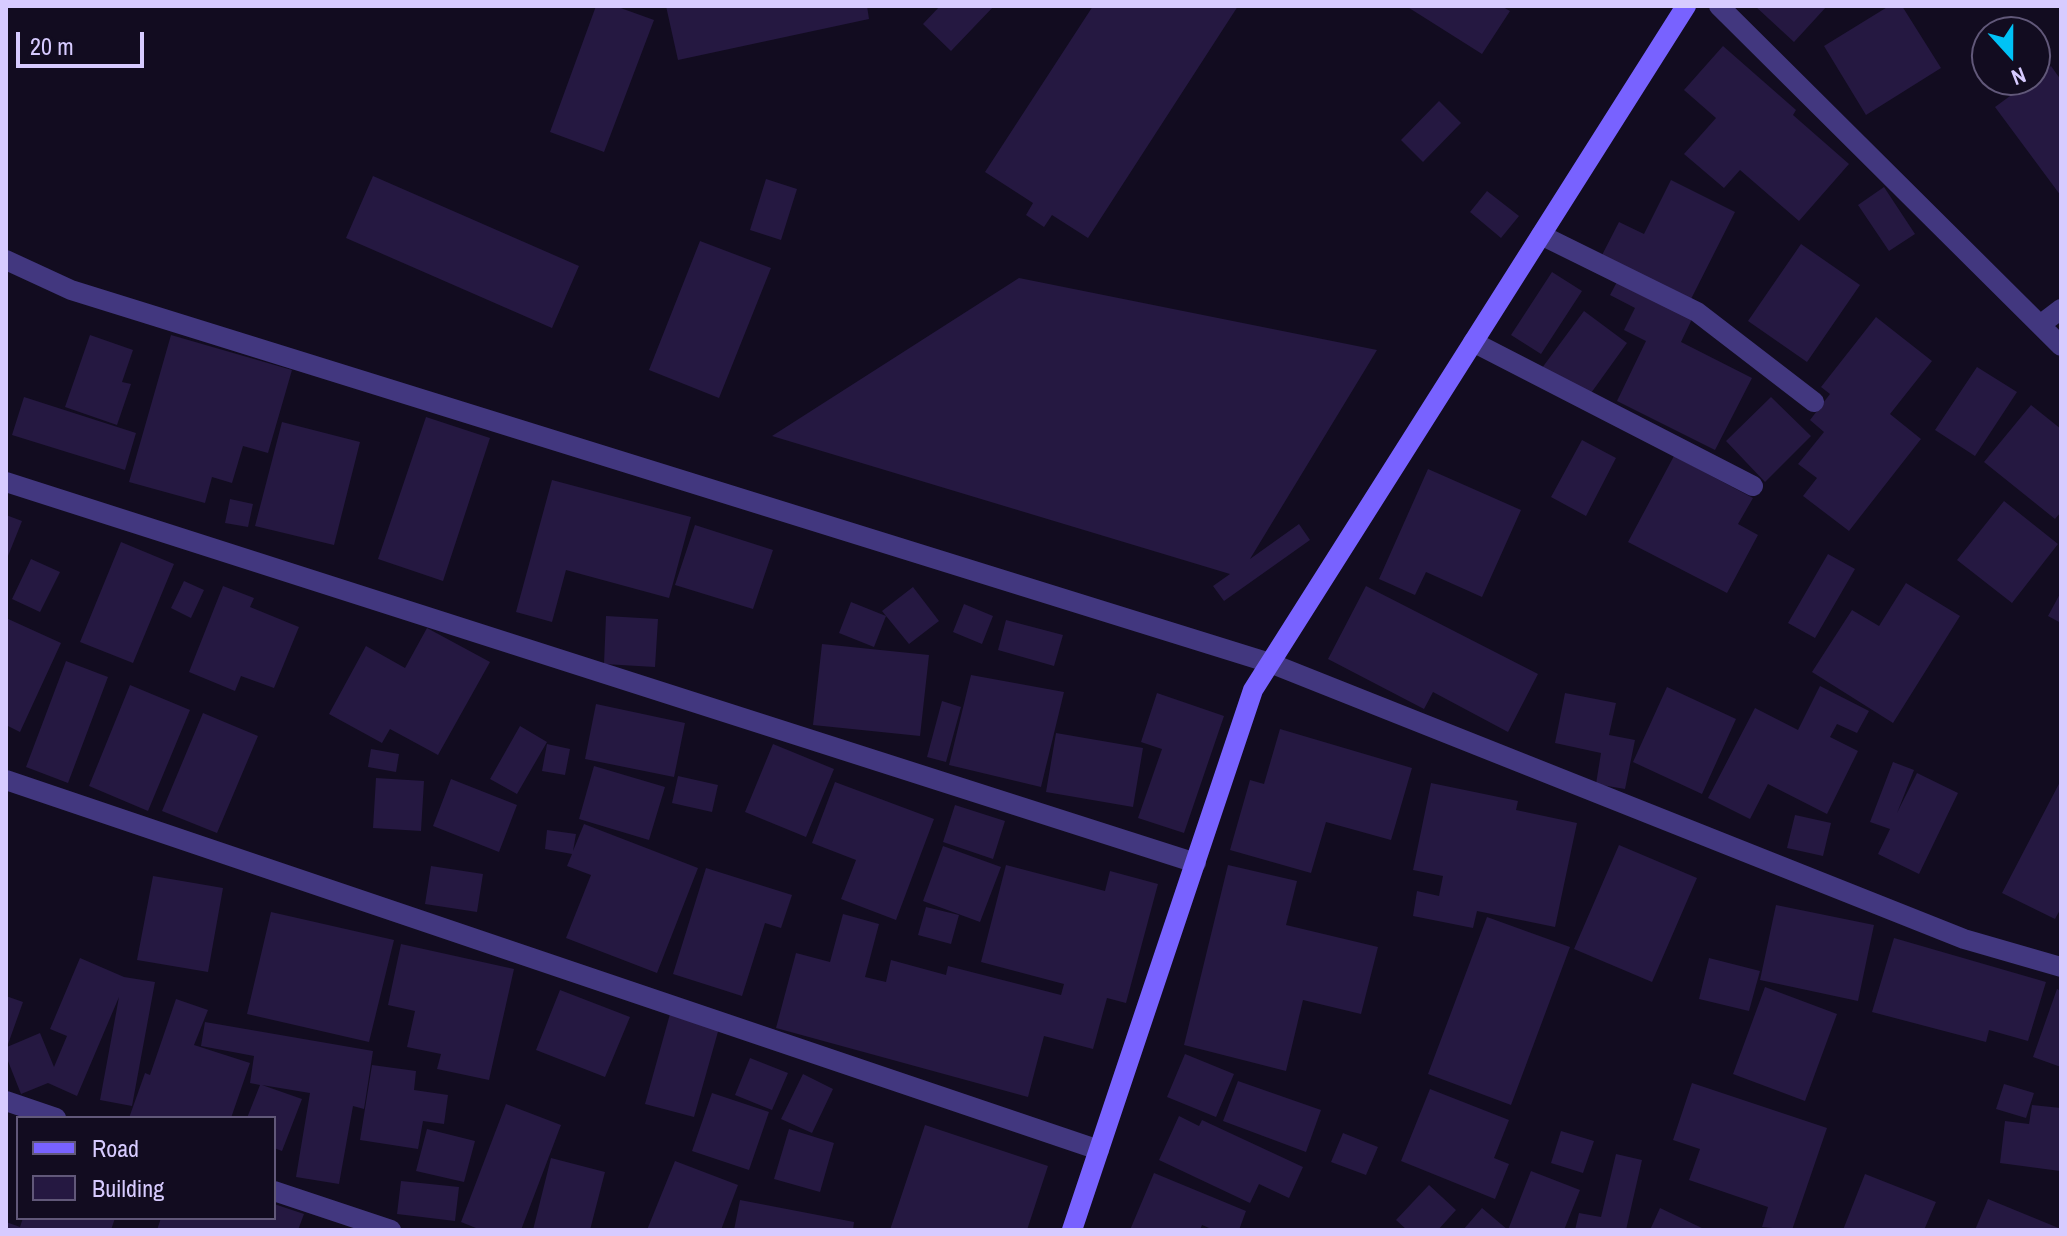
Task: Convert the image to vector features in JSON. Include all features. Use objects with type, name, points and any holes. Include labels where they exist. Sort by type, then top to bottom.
[{"type":"street","points":[[1072,1230],[1253,690],[1686,6]]},
{"type":"street","points":[[1719,6],[2061,346]]},
{"type":"street","points":[[1541,235],[1697,312],[1814,402]]},
{"type":"street","points":[[6,260],[71,290],[1270,663],[1964,939],[2061,967]]},
{"type":"street","points":[[2040,325],[2061,309]]},
{"type":"street","points":[[1473,342],[1753,486]]},
{"type":"street","points":[[6,482],[1196,863]]},
{"type":"street","points":[[6,780],[1099,1150]]},
{"type":"street","points":[[6,1101],[50,1116]]},
{"type":"street","points":[[276,1192],[391,1230]]},
{"type":"building","points":[[596,6],[615,6],[654,20],[604,152],[550,132]]},
{"type":"building","points":[[666,6],[867,6],[869,19],[678,60]]},
{"type":"building","points":[[940,6],[994,6],[951,51],[923,24]]},
{"type":"building","points":[[1093,6],[1238,6],[1088,238],[1052,215],[1044,227],[1026,215],[1033,203],[985,172]]},
{"type":"building","points":[[1406,6],[1501,6],[1510,11],[1482,54]]},
{"type":"building","points":[[1755,6],[1827,6],[1794,42]]},
{"type":"building","points":[[1889,6],[1902,6],[1941,68],[1866,115],[1824,46]]},
{"type":"building","points":[[1723,46],[1796,110],[1793,115],[1849,164],[1799,221],[1740,170],[1724,188],[1684,154],[1716,118],[1684,90]]},
{"type":"building","points":[[2051,66],[2061,80],[2061,196],[1995,107],[2010,96],[2051,96]]},
{"type":"building","points":[[1439,101],[1461,123],[1423,162],[1401,140]]},
{"type":"building","points":[[373,176],[579,266],[552,328],[346,238]]},
{"type":"building","points":[[766,179],[797,189],[781,240],[750,230]]},
{"type":"building","points":[[1671,180],[1735,212],[1690,301],[1601,257],[1619,222],[1644,234]]},
{"type":"building","points":[[1884,187],[1915,234],[1889,251],[1858,205]]},
{"type":"building","points":[[1487,191],[1519,216],[1501,238],[1470,212]]},
{"type":"building","points":[[700,241],[771,268],[719,398],[649,370]]},
{"type":"building","points":[[1801,244],[1860,285],[1807,362],[1748,321]]},
{"type":"building","points":[[1552,272],[1582,291],[1541,354],[1511,335]]},
{"type":"building","points":[[1019,278],[1377,350],[1250,559],[1299,524],[1310,540],[1224,601],[1213,586],[1230,574],[772,436]]},
{"type":"building","points":[[1618,280],[1693,317],[1681,342],[1752,378],[1715,450],[1617,401],[1646,341],[1624,330],[1635,308],[1610,295]]},
{"type":"building","points":[[1584,311],[1627,343],[1586,400],[1542,368]]},
{"type":"building","points":[[1876,317],[1932,361],[1890,414],[1921,439],[1849,531],[1803,496],[1817,478],[1798,464],[1824,432],[1810,420],[1830,394],[1821,387]]},
{"type":"building","points":[[90,335],[133,350],[122,382],[131,384],[117,425],[65,407]]},
{"type":"building","points":[[171,335],[292,370],[268,453],[243,446],[232,483],[212,477],[205,503],[129,482]]},
{"type":"building","points":[[1977,367],[2017,392],[1975,456],[1935,430]]},
{"type":"building","points":[[24,397],[136,433],[125,470],[12,435]]},
{"type":"building","points":[[1771,397],[1811,436],[1765,482],[1726,441]]},
{"type":"building","points":[[2031,405],[2061,429],[2061,512],[2055,519],[1984,462]]},
{"type":"building","points":[[426,417],[490,438],[443,581],[378,559]]},
{"type":"building","points":[[282,422],[360,442],[334,545],[255,526]]},
{"type":"building","points":[[1582,440],[1616,458],[1586,516],[1551,497]]},
{"type":"building","points":[[1674,456],[1753,498],[1738,524],[1758,535],[1727,593],[1628,542]]},
{"type":"building","points":[[1428,469],[1521,510],[1482,597],[1426,572],[1415,595],[1379,579]]},
{"type":"building","points":[[552,480],[691,517],[669,598],[566,570],[552,622],[516,612]]},
{"type":"building","points":[[230,499],[253,504],[248,527],[225,523]]},
{"type":"building","points":[[2004,501],[2058,544],[2012,603],[1957,560]]},
{"type":"building","points":[[6,515],[22,521],[6,561]]},
{"type":"building","points":[[695,525],[773,550],[753,609],[675,585]]},
{"type":"building","points":[[121,542],[174,564],[133,663],[80,642]]},
{"type":"building","points":[[1828,554],[1855,569],[1815,638],[1788,623]]},
{"type":"building","points":[[31,559],[60,572],[40,612],[12,599]]},
{"type":"building","points":[[184,581],[204,590],[191,618],[171,608]]},
{"type":"building","points":[[1906,583],[1960,616],[1893,723],[1812,672],[1852,610],[1879,626]]},
{"type":"building","points":[[223,586],[254,598],[250,607],[299,627],[274,688],[241,676],[235,691],[189,672]]},
{"type":"building","points":[[1366,586],[1538,674],[1508,732],[1433,692],[1424,709],[1328,659]]},
{"type":"building","points":[[913,587],[939,621],[909,644],[882,611]]},
{"type":"building","points":[[2061,592],[2061,623],[2048,616]]},
{"type":"building","points":[[851,602],[886,616],[874,647],[839,633]]},
{"type":"building","points":[[964,604],[993,616],[982,644],[953,632]]},
{"type":"building","points":[[606,616],[658,619],[655,667],[604,664]]},
{"type":"building","points":[[6,618],[61,643],[20,732],[6,725]]},
{"type":"building","points":[[1006,620],[1063,635],[1054,666],[998,650]]},
{"type":"building","points":[[427,628],[490,662],[438,755],[390,729],[382,743],[329,714],[366,646],[405,668]]},
{"type":"building","points":[[822,644],[929,655],[920,736],[813,725]]},
{"type":"building","points":[[66,661],[108,677],[68,783],[26,767]]},
{"type":"building","points":[[971,675],[1064,692],[1041,787],[949,765]]},
{"type":"building","points":[[130,685],[190,710],[148,811],[89,786]]},
{"type":"building","points":[[1820,686],[1869,711],[1857,733],[1837,724],[1830,737],[1858,751],[1827,814],[1768,784],[1750,819],[1708,798],[1755,708],[1798,730]]},
{"type":"building","points":[[1667,687],[1736,719],[1702,794],[1633,762]]},
{"type":"building","points":[[1157,693],[1224,716],[1184,833],[1138,818],[1162,749],[1141,742]]},
{"type":"building","points":[[1565,693],[1616,703],[1609,735],[1635,740],[1625,789],[1596,784],[1601,753],[1555,743]]},
{"type":"building","points":[[942,701],[961,707],[946,762],[927,757]]},
{"type":"building","points":[[596,704],[685,723],[674,777],[585,759]]},
{"type":"building","points":[[203,713],[258,736],[217,833],[162,811]]},
{"type":"building","points":[[520,726],[547,742],[517,794],[490,779]]},
{"type":"building","points":[[1280,729],[1412,768],[1391,840],[1326,822],[1311,873],[1230,850],[1250,780],[1264,784]]},
{"type":"building","points":[[1056,733],[1143,748],[1133,807],[1046,792]]},
{"type":"building","points":[[547,744],[570,749],[565,775],[542,771]]},
{"type":"building","points":[[773,744],[834,769],[806,837],[745,812]]},
{"type":"building","points":[[371,749],[399,754],[396,772],[368,767]]},
{"type":"building","points":[[1893,762],[1914,770],[1897,813],[1917,773],[1958,793],[1919,874],[1878,854],[1890,829],[1870,822]]},
{"type":"building","points":[[594,766],[665,787],[649,840],[579,819]]},
{"type":"building","points":[[678,776],[718,785],[712,812],[672,803]]},
{"type":"building","points":[[376,778],[424,781],[421,831],[373,828]]},
{"type":"building","points":[[451,779],[517,805],[499,852],[433,826]]},
{"type":"building","points":[[2061,780],[2061,908],[2055,919],[2002,893]]},
{"type":"building","points":[[835,782],[934,819],[896,920],[841,899],[856,860],[812,843]]},
{"type":"building","points":[[1431,783],[1518,801],[1516,810],[1577,823],[1555,927],[1477,911],[1473,928],[1413,916],[1417,891],[1439,896],[1443,876],[1413,870]]},
{"type":"building","points":[[955,805],[1005,821],[993,859],[943,842]]},
{"type":"building","points":[[1795,815],[1831,823],[1823,856],[1787,848]]},
{"type":"building","points":[[584,824],[698,868],[657,973],[566,938],[591,875],[567,866],[572,854],[545,849],[547,830],[576,834],[573,851]]},
{"type":"building","points":[[1619,845],[1697,878],[1652,982],[1574,949]]},
{"type":"building","points":[[943,846],[1001,867],[980,922],[923,901]]},
{"type":"building","points":[[1006,865],[1105,891],[1110,871],[1158,884],[1126,1003],[1107,998],[1093,1049],[1044,1036],[1028,1097],[776,1028],[796,953],[830,962],[843,914],[879,924],[865,977],[886,982],[891,960],[946,975],[948,966],[1061,995],[1064,984],[981,962]]},
{"type":"building","points":[[1228,865],[1297,881],[1286,925],[1378,947],[1361,1014],[1303,1000],[1286,1071],[1184,1045]]},
{"type":"building","points":[[431,866],[483,874],[477,912],[425,904]]},
{"type":"building","points":[[706,868],[792,895],[781,928],[765,923],[742,996],[673,974]]},
{"type":"building","points":[[153,876],[223,888],[208,972],[137,960]]},
{"type":"building","points":[[1776,905],[1874,925],[1858,1001],[1760,980]]},
{"type":"building","points":[[926,907],[959,915],[951,944],[918,935]]},
{"type":"building","points":[[271,912],[394,940],[369,1042],[247,1014]]},
{"type":"building","points":[[1487,917],[1570,947],[1511,1105],[1428,1074]]},
{"type":"building","points":[[1894,938],[2046,982],[2028,1041],[1989,1030],[1986,1042],[1872,1012]]},
{"type":"building","points":[[401,944],[514,969],[489,1080],[437,1069],[441,1054],[407,1047],[415,1011],[388,1005]]},
{"type":"building","points":[[80,958],[124,977],[155,982],[132,1106],[100,1100],[119,997],[77,1096],[48,1083],[21,1094],[6,1056],[6,996],[23,1002],[7,1047],[40,1033],[54,1067],[67,1036],[50,1029]]},
{"type":"building","points":[[1709,958],[1760,971],[1749,1011],[1699,999]]},
{"type":"building","points":[[1765,987],[1837,1014],[1805,1101],[1733,1074]]},
{"type":"building","points":[[2057,989],[2061,991],[2061,1067],[2033,1057]]},
{"type":"building","points":[[560,990],[630,1017],[605,1077],[536,1050]]},
{"type":"building","points":[[176,999],[208,1010],[194,1045],[250,1063],[232,1116],[130,1116],[145,1073],[150,1075]]},
{"type":"building","points":[[670,1014],[719,1028],[694,1117],[645,1104]]},
{"type":"building","points":[[205,1022],[373,1051],[364,1109],[353,1106],[339,1184],[296,1177],[310,1093],[262,1085],[302,1099],[282,1151],[276,1149],[276,1116],[248,1116],[260,1085],[250,1083],[254,1056],[201,1046]]},
{"type":"building","points":[[1185,1054],[1234,1074],[1216,1117],[1167,1097]]},
{"type":"building","points":[[750,1058],[788,1073],[772,1110],[735,1095]]},
{"type":"building","points":[[372,1065],[416,1071],[414,1090],[448,1095],[444,1124],[423,1121],[418,1149],[360,1140]]},
{"type":"building","points":[[803,1074],[833,1089],[812,1133],[781,1119]]},
{"type":"building","points":[[1238,1081],[1321,1110],[1306,1152],[1223,1121]]},
{"type":"building","points":[[1692,1083],[1827,1128],[1792,1230],[1762,1227],[1768,1207],[1689,1180],[1700,1149],[1673,1140]]},
{"type":"building","points":[[2004,1084],[2034,1093],[2026,1118],[1996,1109]]},
{"type":"building","points":[[1430,1089],[1509,1120],[1494,1158],[1509,1164],[1495,1199],[1401,1161]]},
{"type":"building","points":[[712,1093],[769,1112],[749,1170],[692,1151]]},
{"type":"building","points":[[506,1104],[561,1125],[521,1230],[481,1230],[461,1222]]},
{"type":"building","points":[[2032,1105],[2061,1108],[2060,1171],[2000,1163],[2005,1121],[2029,1124]]},
{"type":"building","points":[[1179,1116],[1199,1126],[1202,1120],[1303,1167],[1289,1198],[1259,1184],[1250,1203],[1159,1160]]},
{"type":"building","points":[[925,1125],[1048,1166],[1027,1230],[890,1230]]},
{"type":"building","points":[[427,1129],[475,1141],[464,1182],[416,1171]]},
{"type":"building","points":[[789,1129],[834,1143],[820,1192],[774,1179]]},
{"type":"building","points":[[1561,1131],[1594,1141],[1583,1173],[1551,1163]]},
{"type":"building","points":[[1343,1133],[1378,1147],[1366,1175],[1331,1162]]},
{"type":"building","points":[[1616,1154],[1642,1160],[1626,1230],[1575,1230],[1579,1213],[1601,1217]]},
{"type":"building","points":[[551,1158],[605,1172],[590,1230],[533,1230]]},
{"type":"building","points":[[675,1161],[738,1185],[721,1230],[647,1230]]},
{"type":"building","points":[[1531,1171],[1580,1190],[1564,1230],[1508,1230]]},
{"type":"building","points":[[1154,1173],[1246,1211],[1239,1230],[1214,1230],[1202,1225],[1200,1230],[1130,1230]]},
{"type":"building","points":[[1865,1174],[1936,1202],[1924,1230],[1843,1230]]},
{"type":"building","points":[[401,1181],[459,1187],[455,1221],[397,1214]]},
{"type":"building","points":[[1429,1185],[1456,1210],[1438,1230],[1407,1230],[1396,1220]]},
{"type":"building","points":[[1988,1199],[2061,1229],[2061,1230],[1975,1230]]},
{"type":"building","points":[[740,1200],[854,1222],[853,1230],[734,1230]]},
{"type":"building","points":[[276,1205],[304,1214],[298,1230],[157,1230],[160,1220],[276,1220]]},
{"type":"building","points":[[1482,1208],[1508,1230],[1463,1230]]},
{"type":"building","points":[[1660,1208],[1706,1230],[1650,1230]]},
{"type":"building","points":[[22,1220],[114,1220],[111,1230],[6,1230],[6,1222],[20,1227]]}]
